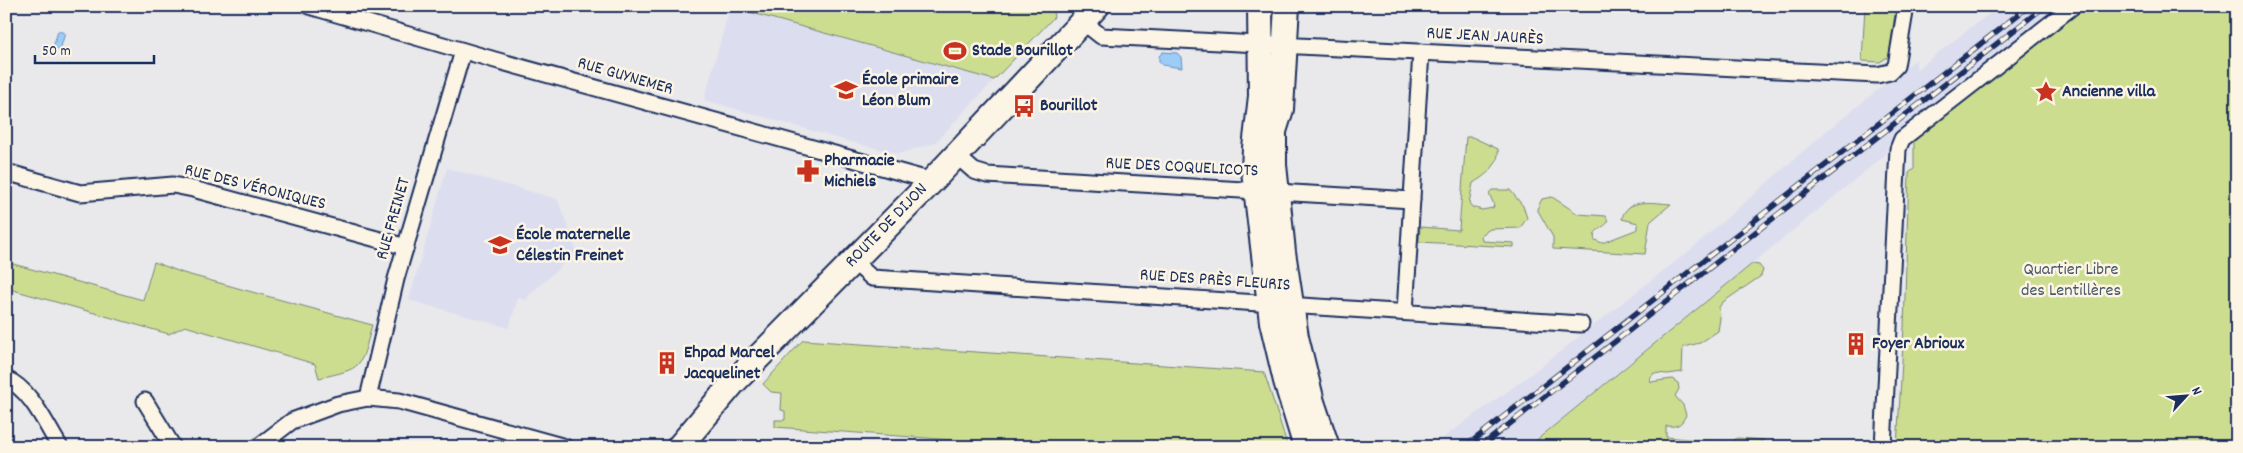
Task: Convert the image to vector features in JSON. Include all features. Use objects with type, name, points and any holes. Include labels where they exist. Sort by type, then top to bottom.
[{"type":"main road","points":[[1260,6],[1261,96],[1254,156],[1267,192],[1280,304],[1286,381],[1306,447]]},
{"type":"main road","points":[[1267,192],[1274,165],[1274,131],[1280,112],[1286,6]]},
{"type":"main road","name":"ROUTE DE DIJON","points":[[679,447],[734,383],[932,181],[1089,14]]},
{"type":"main road","points":[[1280,304],[1327,447]]},
{"type":"street","name":"RUE GUYNEMER","points":[[309,6],[463,51],[932,181]]},
{"type":"street","name":"RUE JEAN JAURÈS","points":[[1089,14],[1101,36],[1877,75],[1890,72],[1896,66],[1906,6]]},
{"type":"street","points":[[1883,447],[1895,176],[1898,149],[1902,139],[2073,6]]},
{"type":"street","name":"RUE FREINET","points":[[368,398],[406,247],[463,51]]},
{"type":"street","points":[[1405,312],[1421,52]]},
{"type":"street","name":"RUE DES COQUELICOTS","points":[[956,155],[974,172],[987,175],[1412,200]]},
{"type":"street","name":"RUE DES VÉRONIQUES","points":[[6,172],[80,193],[172,185],[193,189],[406,247]]},
{"type":"street","name":"RUE DES PRÈS FLEURIS","points":[[854,262],[872,278],[1581,324]]},
{"type":"street","points":[[6,379],[20,388],[32,402],[60,447]]},
{"type":"street","points":[[258,447],[292,421],[338,404],[368,398],[400,401],[565,447]]},
{"type":"street","points":[[145,401],[173,447]]},
{"type":"shaded area","points":[[1999,6],[2065,6],[1909,127],[1904,127],[1892,137],[1893,140],[1888,145],[1885,155],[1528,447],[1430,447],[1526,378],[1689,251],[1823,134],[1916,59],[1916,70]]},
{"type":"shaded area","name":"École primaire Léon Blum","points":[[730,7],[994,80],[935,143],[898,154],[844,140],[704,100]]},
{"type":"shaded area","name":"École maternelle Célestin Freinet","points":[[447,168],[557,199],[559,203],[577,252],[529,295],[527,300],[518,298],[509,328],[409,300]]},
{"type":"green space","name":"Stade Bourillot","points":[[727,6],[1052,6],[1054,17],[994,80]]},
{"type":"green space","points":[[1865,6],[1896,6],[1889,56],[1880,62],[1862,61]]},
{"type":"green space","name":"Quartier Libre des Lentillères","points":[[2082,6],[2237,6],[2237,447],[1897,447],[1904,327],[1909,173],[1914,169],[1914,142],[1924,129]]},
{"type":"green space","points":[[1466,137],[1472,137],[1498,149],[1497,160],[1494,165],[1487,173],[1473,183],[1469,203],[1472,207],[1482,210],[1493,208],[1494,205],[1489,193],[1492,190],[1510,190],[1523,206],[1527,218],[1520,228],[1490,229],[1481,235],[1482,241],[1514,243],[1514,247],[1419,242],[1420,227],[1459,230]]},
{"type":"green space","points":[[1552,197],[1578,214],[1606,216],[1608,222],[1596,232],[1594,237],[1595,240],[1602,243],[1638,229],[1638,223],[1622,219],[1629,207],[1642,203],[1671,204],[1650,222],[1645,254],[1553,249],[1553,237],[1537,209],[1542,199]]},
{"type":"green space","points":[[6,262],[143,300],[154,262],[183,273],[372,325],[365,350],[358,364],[345,372],[319,378],[315,364],[185,326],[169,334],[6,288]]},
{"type":"green space","points":[[1752,264],[1759,265],[1763,270],[1761,276],[1723,302],[1719,307],[1718,331],[1700,343],[1683,347],[1682,372],[1654,373],[1650,378],[1651,382],[1672,379],[1678,383],[1679,389],[1675,396],[1683,405],[1686,415],[1679,425],[1666,426],[1666,437],[1730,443],[1737,438],[1764,440],[1752,447],[1528,447]]},
{"type":"green space","points":[[803,340],[1264,372],[1288,447],[1050,447],[775,427],[775,420],[785,420],[785,411],[781,410],[782,393],[771,392],[763,384]]},
{"type":"water","points":[[58,31],[65,33],[60,50],[53,48]]},
{"type":"water","points":[[1163,52],[1177,53],[1181,57],[1182,68],[1162,65],[1159,61],[1159,56]]},
{"type":"railway","points":[[1465,447],[2029,6]]},
{"type":"railway","points":[[1480,447],[2045,6]]},
{"type":"place","name":"Stade Bourillot","points":[[955,51]]},
{"type":"place","name":"École primaire Léon Blum","points":[[846,90]]},
{"type":"place","name":"Ancienne villa","points":[[2046,92]]},
{"type":"place","name":"Bourillot","points":[[1024,106]]},
{"type":"place","name":"Pharmacie Michiels","points":[[808,171]]},
{"type":"place","name":"École maternelle Célestin Freinet","points":[[500,245]]},
{"type":"place","name":"Foyer Abrioux","points":[[1856,344]]},
{"type":"place","name":"Ehpad Marcel Jacquelinet","points":[[667,363]]}]
